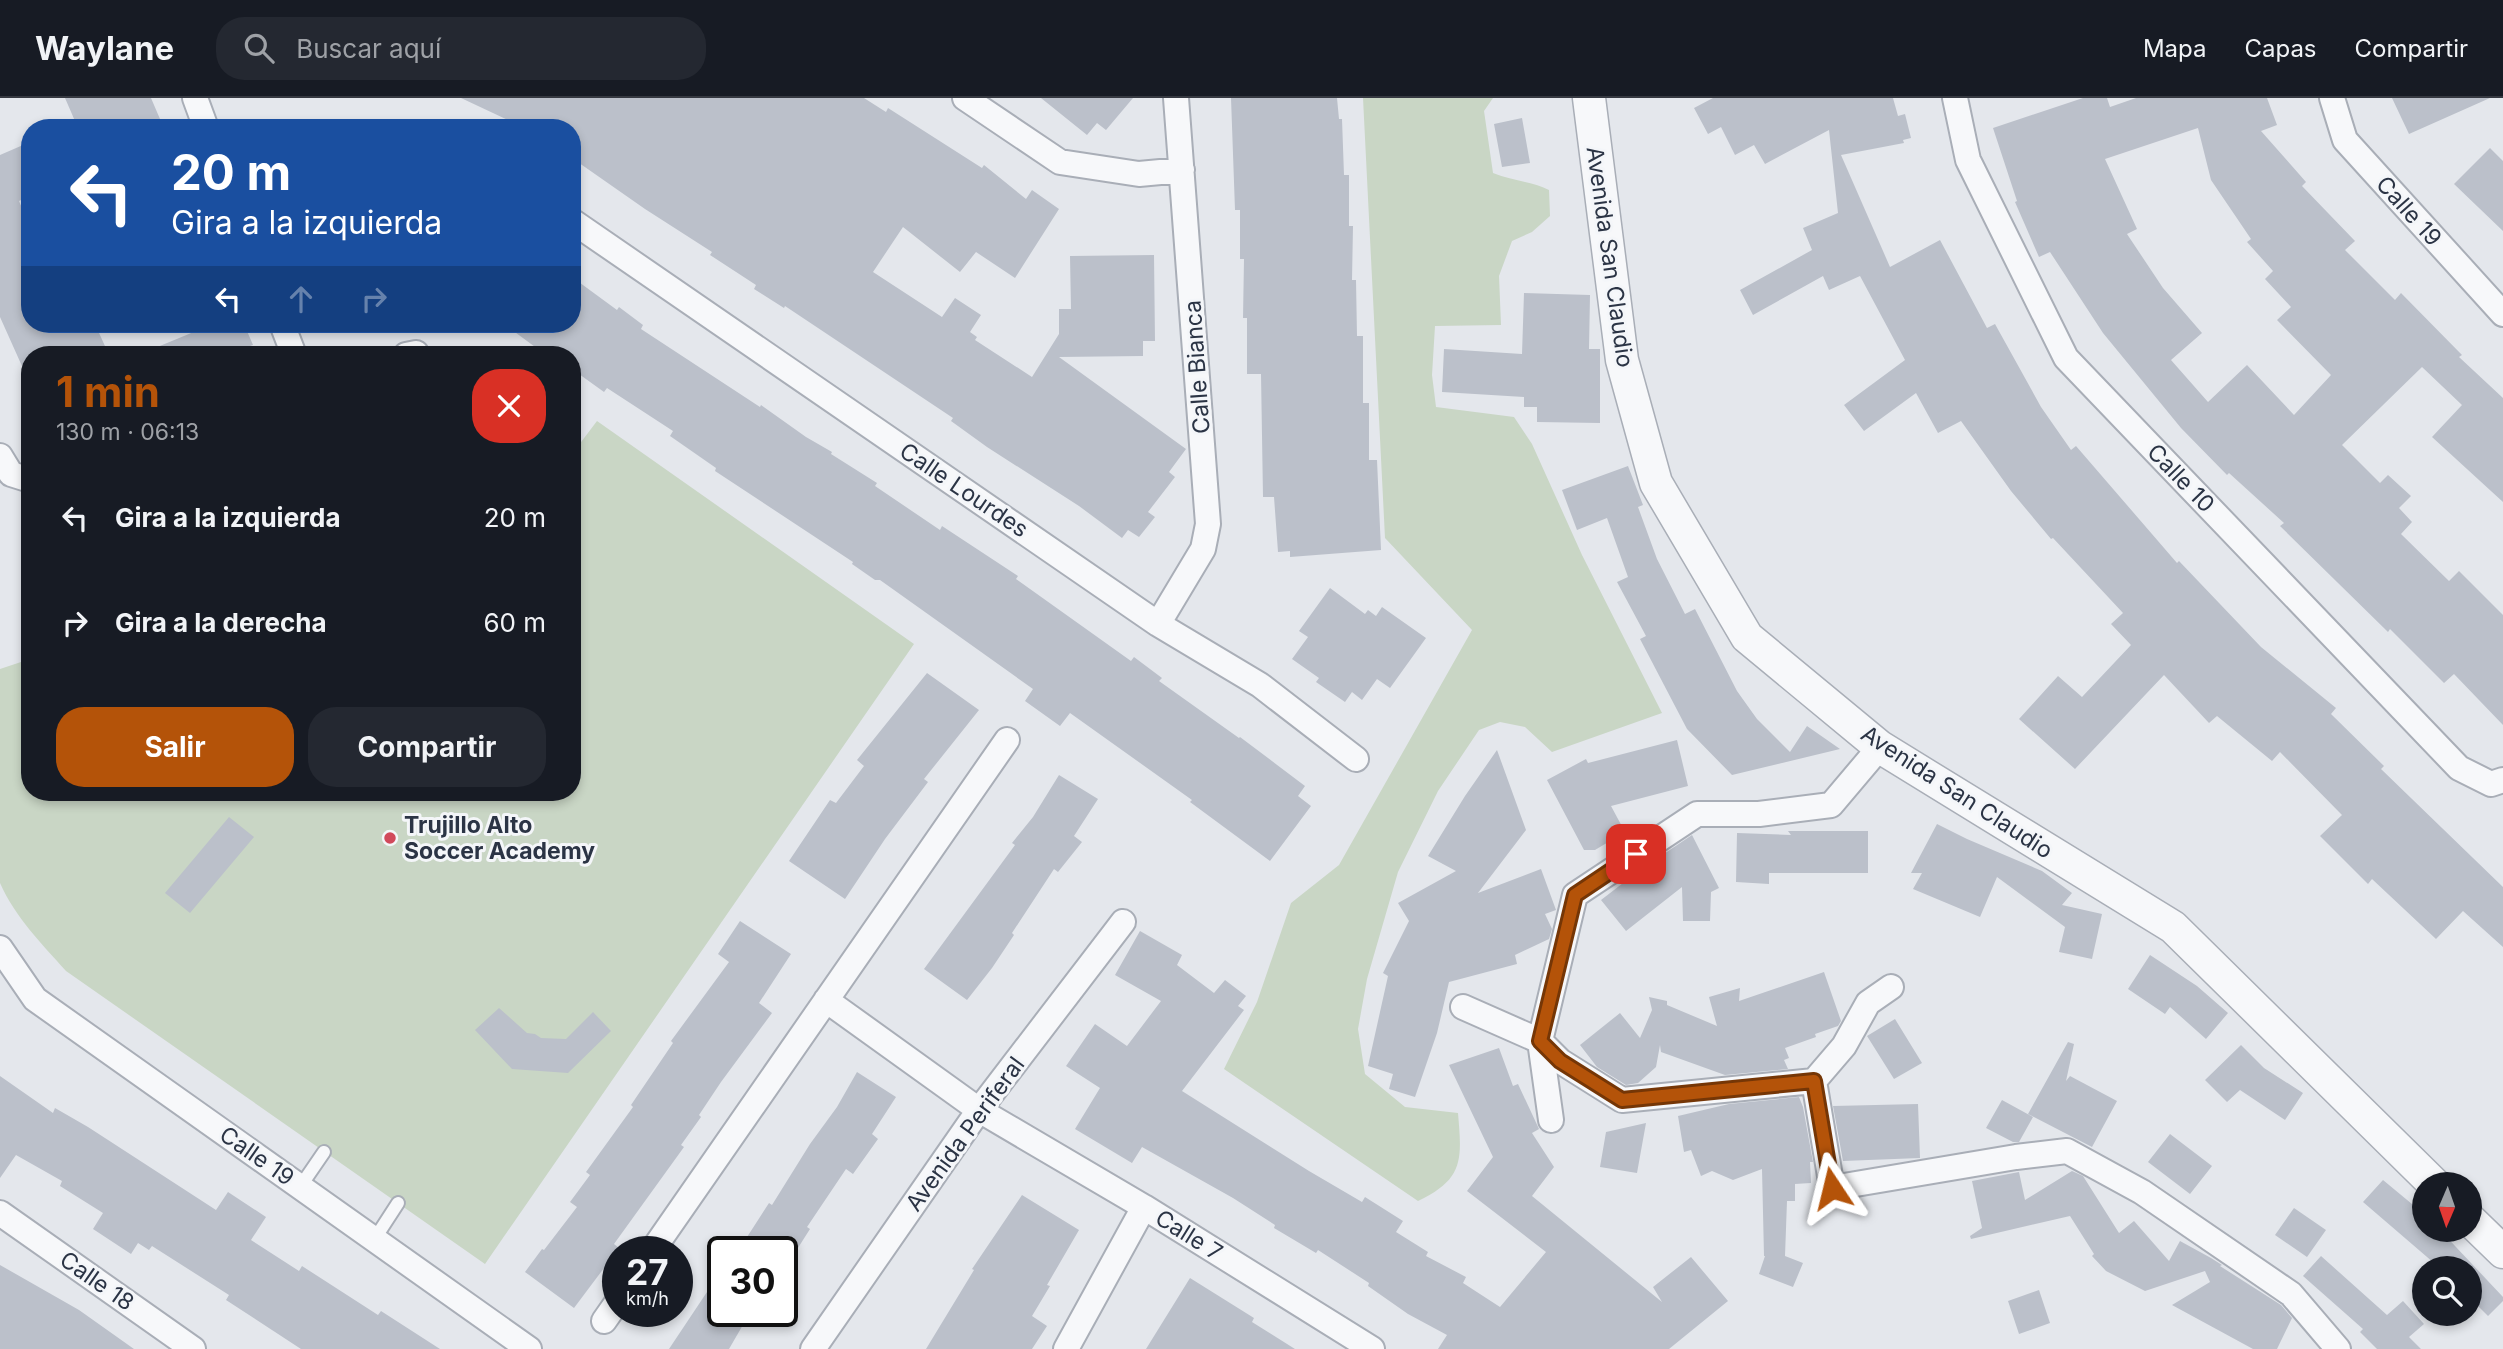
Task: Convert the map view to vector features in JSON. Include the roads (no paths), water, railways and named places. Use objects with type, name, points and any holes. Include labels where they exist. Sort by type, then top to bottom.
[{"type":"street","points":[[195,98],[203,119]]},
{"type":"street","points":[[965,98],[1060,162],[1139,174],[1182,170]]},
{"type":"street","name":"Calle Bianca","points":[[1158,624],[1203,549],[1208,524],[1176,98]]},
{"type":"street","name":"Avenida San Claudio","points":[[1589,98],[1622,360],[1656,483],[1747,637],[1880,747],[2172,927],[2422,1172]]},
{"type":"street","name":"Calle 10","points":[[1955,98],[1968,160],[2066,358],[2459,768],[2491,784],[2503,780]]},
{"type":"street","name":"Calle 19","points":[[2332,98],[2345,140],[2499,301]]},
{"type":"street","name":"Calle Lourdes","points":[[581,227],[1158,624],[1260,685],[1356,759]]},
{"type":"street","points":[[0,456],[11,474],[21,477]]},
{"type":"street","points":[[662,1236],[1007,740]]},
{"type":"street","points":[[1551,1120],[1540,1041],[1575,895],[1697,814],[1759,814],[1831,805],[1880,747]]},
{"type":"street","name":"Avenida Periferal","points":[[813,1349],[979,1110],[1123,922]]},
{"type":"street","name":"Calle 19","points":[[0,948],[35,999],[529,1349]]},
{"type":"street","points":[[1463,1007],[1540,1041],[1560,1061],[1622,1100],[1814,1081],[1844,1046],[1868,1003],[1891,987]]},
{"type":"street","points":[[826,1000],[979,1110],[1144,1207]]},
{"type":"street","points":[[1814,1081],[1832,1188],[2067,1151],[2142,1192],[2291,1294],[2338,1349]]},
{"type":"street","name":"Calle 7","points":[[1066,1349],[1144,1207],[1371,1349]]},
{"type":"street","name":"Calle 18","points":[[0,1213],[193,1349]]},
{"type":"street","points":[[2482,1232],[2503,1252]]},
{"type":"lane","points":[[300,1187],[324,1153]]},
{"type":"lane","points":[[374,1240],[398,1203]]},
{"type":"place","name":"Trujillo Alto Soccer Academy","points":[[390,838]]}]
